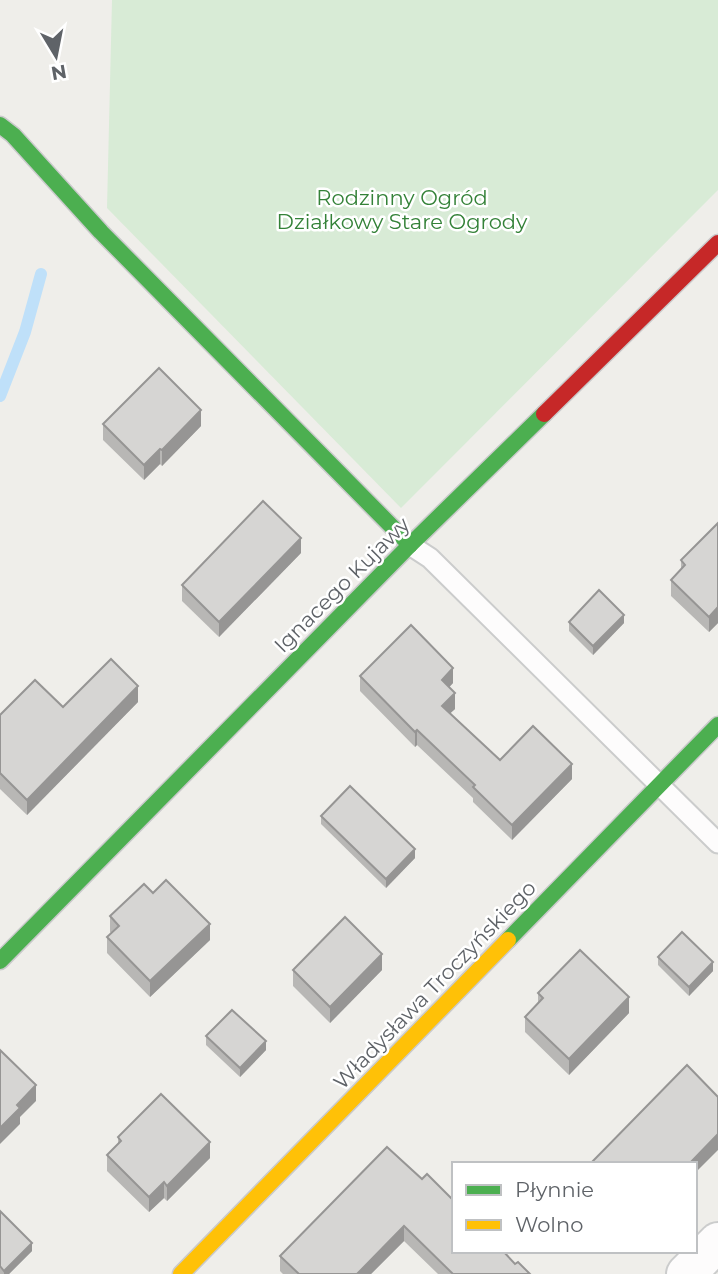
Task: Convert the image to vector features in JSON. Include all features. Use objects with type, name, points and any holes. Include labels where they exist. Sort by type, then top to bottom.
[{"type":"street","points":[[0,125],[13,135],[101,232],[410,545]]},
{"type":"street","name":"Ignacego Kujawy","points":[[0,961],[410,545],[718,243]]},
{"type":"street","name":"Władysława Troczyńskiego","points":[[181,1274],[718,725]]},
{"type":"street","points":[[687,1274],[718,1242]]},
{"type":"lane","points":[[410,545],[430,558],[718,843]]},
{"type":"green space","name":"Rodzinny Ogród Działkowy Stare Ogrody","points":[[112,0],[718,0],[718,190],[401,508],[107,208]]},
{"type":"building","points":[[159,368],[201,410],[144,465],[103,424]]},
{"type":"building","points":[[263,501],[301,538],[219,622],[182,585]]},
{"type":"building","points":[[718,523],[718,607],[709,617],[671,580],[685,565],[681,560]]},
{"type":"building","points":[[599,590],[624,615],[593,646],[569,622]]},
{"type":"building","points":[[411,625],[453,668],[442,680],[455,693],[442,706],[500,760],[533,726],[572,764],[512,825],[473,787],[475,785],[417,730],[415,732],[360,676]]},
{"type":"building","points":[[111,659],[138,686],[27,800],[0,773],[0,715],[35,680],[63,707]]},
{"type":"building","points":[[350,786],[415,849],[386,879],[321,816]]},
{"type":"building","points":[[166,880],[210,924],[150,981],[107,937],[119,926],[110,916],[144,884],[153,893]]},
{"type":"building","points":[[345,917],[382,954],[330,1007],[293,970]]},
{"type":"building","points":[[682,932],[713,962],[689,987],[658,957]]},
{"type":"building","points":[[580,950],[629,997],[569,1059],[525,1017],[543,998],[538,993]]},
{"type":"building","points":[[232,1010],[266,1041],[240,1068],[206,1036]]},
{"type":"building","points":[[0,1050],[36,1085],[17,1105],[20,1108],[0,1128]]},
{"type":"building","points":[[687,1065],[718,1097],[718,1134],[691,1162],[592,1162]]},
{"type":"building","points":[[161,1094],[210,1142],[167,1186],[164,1182],[149,1197],[107,1155],[121,1141],[118,1137]]},
{"type":"building","points":[[387,1147],[422,1179],[427,1174],[452,1199],[452,1253],[505,1253],[530,1274],[453,1274],[404,1226],[357,1274],[299,1274],[280,1256]]},
{"type":"building","points":[[0,1211],[32,1243],[4,1271],[0,1266]]},
{"type":"waterway","points":[[0,396],[25,332],[41,274]]},
{"type":"traffic: fast","points":[[0,125],[13,135],[101,232],[410,545]]},
{"type":"traffic: fast","points":[[0,961],[410,545],[544,414]]},
{"type":"traffic: fast","points":[[508,940],[718,725]]},
{"type":"traffic: slow","points":[[181,1274],[508,940]]},
{"type":"traffic: jam","points":[[544,414],[718,243]]}]
